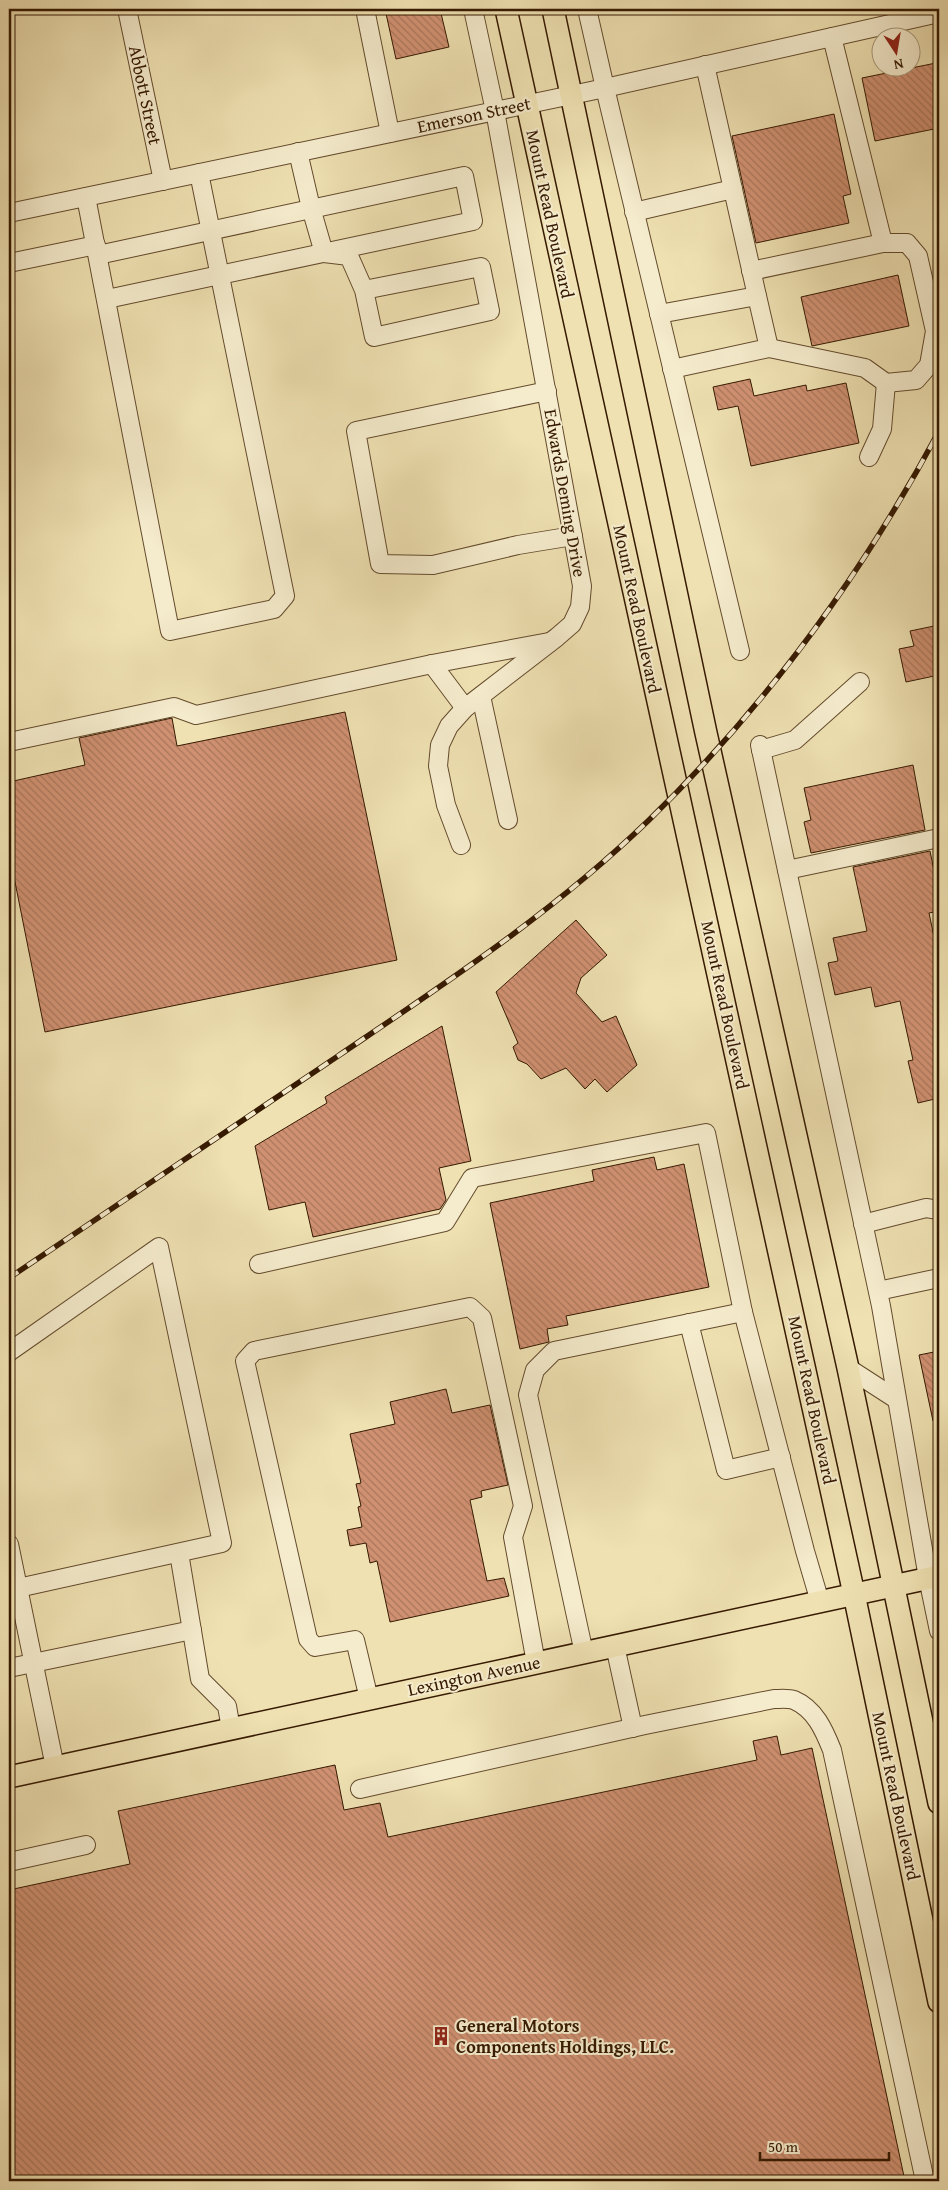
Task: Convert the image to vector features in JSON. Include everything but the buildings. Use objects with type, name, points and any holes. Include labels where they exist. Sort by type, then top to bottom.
[{"type":"main road","name":"Mount Read Boulevard","points":[[506,9],[854,1594],[939,2002]]},
{"type":"main road","points":[[553,9],[706,733],[848,1368],[939,1802]]},
{"type":"main road","name":"Lexington Avenue","points":[[9,1777],[934,1577]]},
{"type":"street","name":"Abbott Street","points":[[127,9],[163,181]]},
{"type":"street","points":[[364,9],[390,133]]},
{"type":"street","points":[[473,9],[495,111]]},
{"type":"street","points":[[588,9],[604,88],[740,650]]},
{"type":"street","name":"Emerson Street","points":[[9,213],[604,88],[832,37],[904,15],[939,13]]},
{"type":"street","points":[[832,37],[883,243]]},
{"type":"street","points":[[705,65],[769,348]]},
{"type":"street","name":"Edwards Deming Drive","points":[[460,845],[446,806],[438,766],[440,745],[449,726],[465,708],[572,624],[580,607],[582,586],[495,111]]},
{"type":"street","points":[[298,152],[324,253]]},
{"type":"street","points":[[86,197],[170,631],[274,609],[285,596],[199,173]]},
{"type":"street","points":[[9,263],[97,250],[210,229],[464,176],[473,221],[107,299]]},
{"type":"street","points":[[634,212],[733,188]]},
{"type":"street","points":[[672,369],[769,348],[865,368],[886,384],[916,380],[929,365],[935,331],[918,256],[907,243],[883,243],[751,271]]},
{"type":"street","points":[[324,253],[349,256],[364,290],[374,337],[490,311],[481,267],[364,290]]},
{"type":"street","points":[[659,314],[757,296]]},
{"type":"street","points":[[869,457],[882,429],[886,384]]},
{"type":"street","points":[[547,391],[356,432],[380,564],[433,564],[518,545],[573,536]]},
{"type":"street","points":[[9,742],[174,707],[196,715],[432,664],[552,641]]},
{"type":"street","points":[[432,664],[465,708]]},
{"type":"street","points":[[860,682],[795,740],[761,748],[878,1291],[896,1398],[934,1577],[939,1631]]},
{"type":"street","points":[[480,696],[508,820]]},
{"type":"street","points":[[787,870],[939,838]]},
{"type":"street","points":[[259,1264],[445,1222],[472,1178],[706,1133],[743,1312],[820,1602]]},
{"type":"street","points":[[863,1224],[926,1208],[939,1210]]},
{"type":"street","points":[[9,1352],[160,1247],[222,1543],[13,1589]]},
{"type":"street","points":[[878,1291],[939,1278]]},
{"type":"street","points":[[369,1699],[355,1640],[315,1647],[308,1639],[245,1362],[254,1351],[470,1306],[482,1318],[523,1506],[514,1537],[536,1663]]},
{"type":"street","points":[[584,1653],[528,1395],[535,1370],[554,1351],[743,1312]]},
{"type":"street","points":[[689,1323],[726,1470],[781,1457]]},
{"type":"street","points":[[848,1368],[896,1398]]},
{"type":"street","points":[[9,1544],[13,1589],[33,1662],[55,1767]]},
{"type":"street","points":[[179,1552],[200,1679],[227,1706],[231,1729]]},
{"type":"street","points":[[9,1668],[192,1630]]},
{"type":"street","points":[[615,1646],[633,1728]]},
{"type":"street","points":[[360,1789],[633,1728],[774,1699],[792,1699],[810,1711],[824,1728],[832,1750],[925,2181]]},
{"type":"street","points":[[9,1862],[86,1845]]},
{"type":"railway","points":[[9,1278],[499,945],[538,916],[613,854],[692,776],[733,731],[809,636],[845,587],[878,536],[939,431]]},
{"type":"place","name":"General Motors Components Holdings, LLC.","points":[[441,2036]]}]
